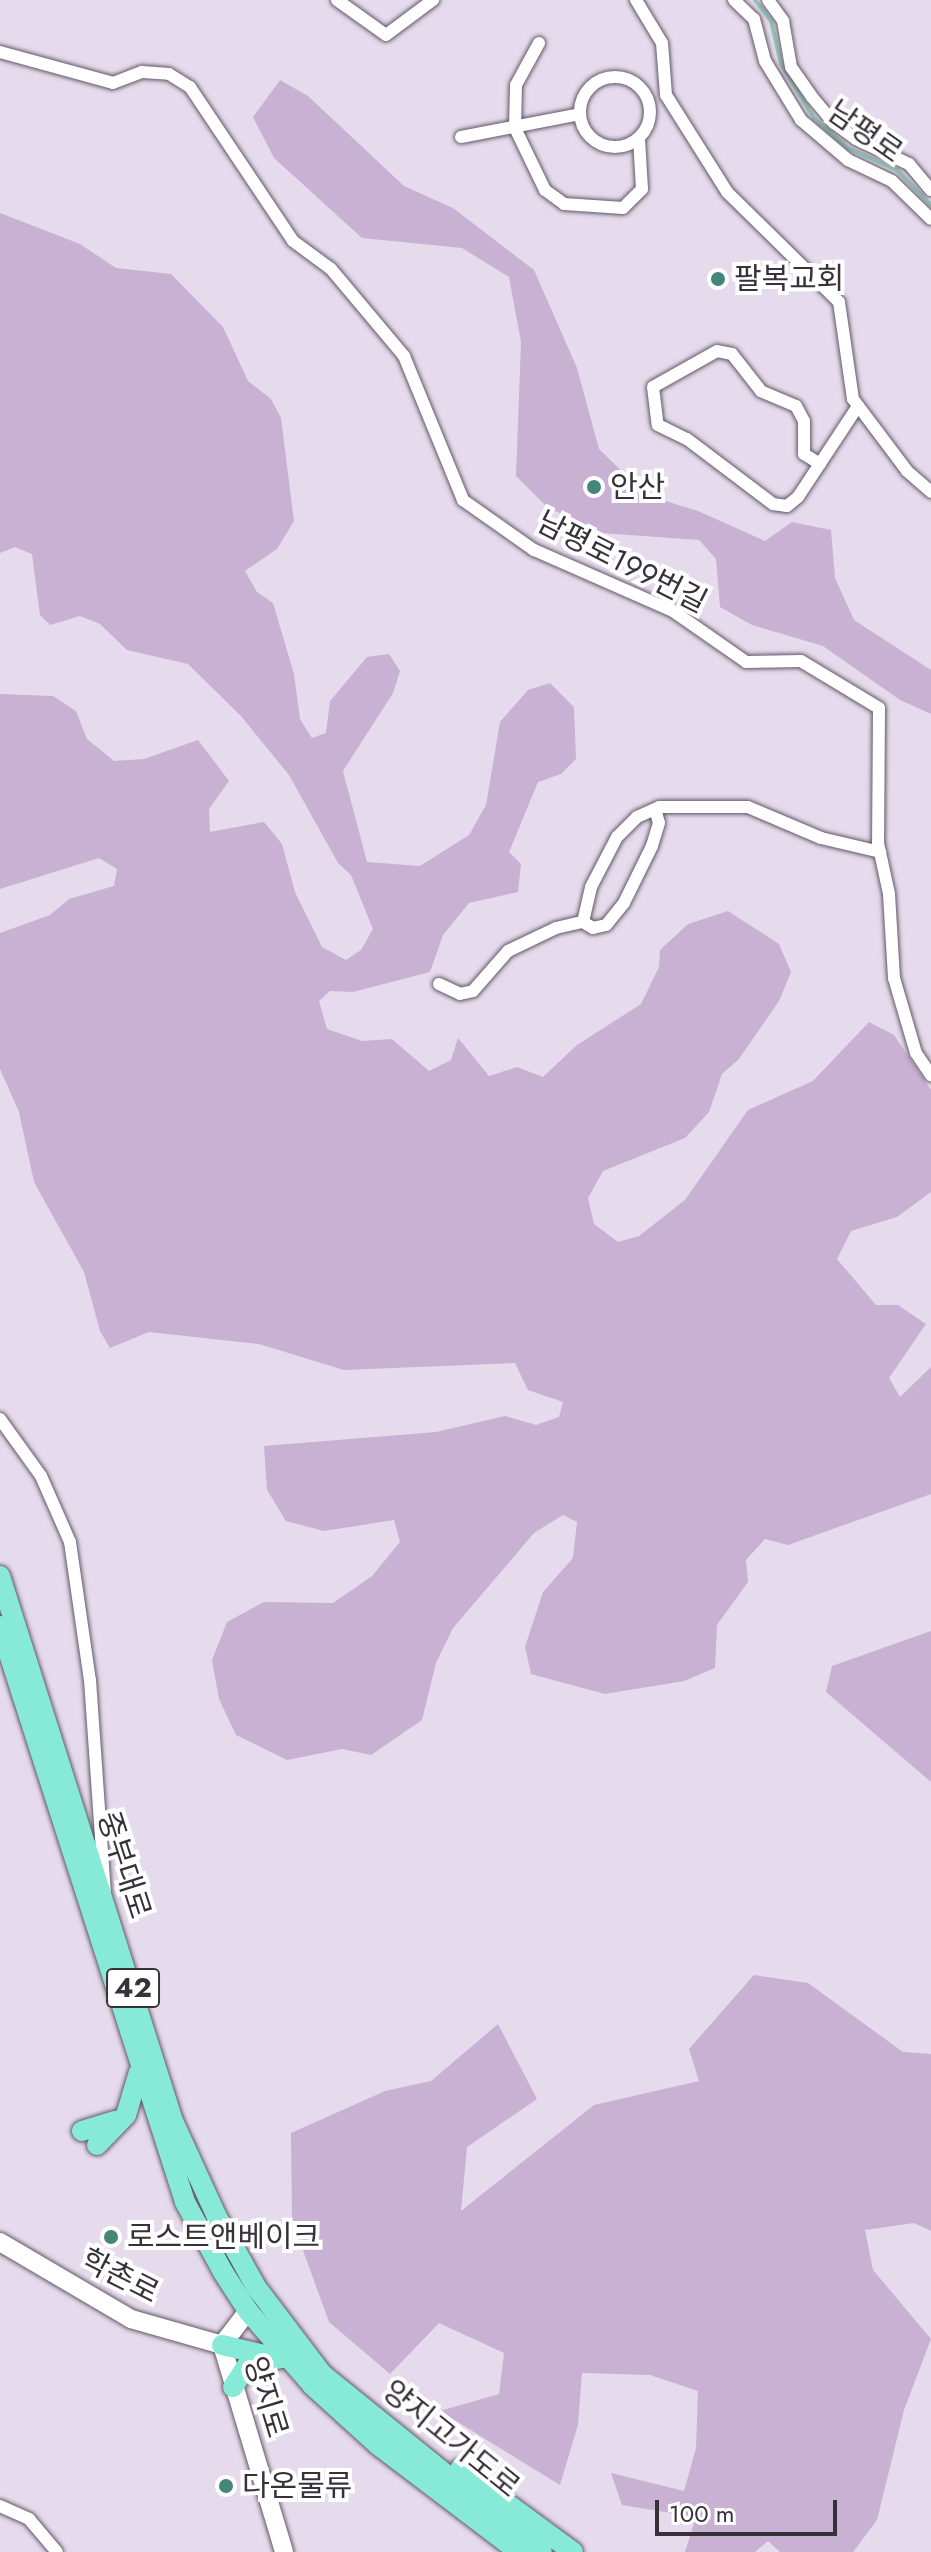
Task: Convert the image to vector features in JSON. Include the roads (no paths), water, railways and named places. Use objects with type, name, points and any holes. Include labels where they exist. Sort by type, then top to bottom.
[{"type":"main road","name":"중부대로","points":[[0,1576],[173,2121],[216,2215],[256,2287],[317,2379]]},
{"type":"main road","name":"중부대로","points":[[0,1626],[185,2202],[248,2311],[280,2357],[317,2379]]},
{"type":"main road","points":[[90,2138],[126,2115],[137,2091],[140,2068]]},
{"type":"main road","points":[[222,2345],[280,2357]]},
{"type":"main road","points":[[233,2387],[248,2364],[280,2357]]},
{"type":"main road","points":[[317,2379],[333,2422],[356,2444],[497,2552]]},
{"type":"main road","points":[[317,2379],[573,2552]]},
{"type":"main road","name":"양지고가도로","points":[[317,2379],[378,2445],[519,2552]]},
{"type":"main road","name":"양지고가도로","points":[[317,2379],[542,2552]]},
{"type":"street","points":[[337,0],[386,35],[433,0]]},
{"type":"street","points":[[636,0],[662,43],[666,95],[727,192],[839,302],[843,351],[858,406],[907,471],[931,492]]},
{"type":"street","name":"남평로","points":[[734,0],[754,19],[765,61],[801,120],[848,160],[892,181],[931,219]]},
{"type":"street","name":"남평로","points":[[768,0],[783,21],[791,67],[834,123],[909,164],[931,190]]},
{"type":"street","points":[[539,43],[516,85],[515,128],[545,190],[564,204],[623,208],[642,189],[639,138],[649,107]]},
{"type":"street","name":"남평로199번길","points":[[0,52],[113,83],[142,72],[169,74],[190,87],[293,241],[331,269],[404,356],[463,500],[534,550],[673,611],[746,662],[801,661],[879,708],[880,852],[889,894],[894,978],[916,1053],[931,1075]]},
{"type":"street","points":[[639,138],[618,147],[597,142],[580,114],[586,92],[605,79],[628,80],[649,107]]},
{"type":"street","points":[[649,107],[671,103]]},
{"type":"street","points":[[461,137],[580,114]]},
{"type":"street","points":[[820,464],[804,454],[804,421],[796,406],[761,391],[732,354],[717,351],[653,387],[658,425],[687,439],[773,504],[787,506],[798,497],[820,464],[858,406]]},
{"type":"street","points":[[583,922],[588,895],[617,837],[637,817],[685,804],[748,807],[821,838],[880,852]]},
{"type":"street","points":[[439,984],[460,994],[473,991],[508,951],[556,928],[583,922],[593,928],[606,925],[624,903],[652,846],[659,823],[656,812]]},
{"type":"street","points":[[0,1419],[41,1476],[70,1542],[90,1680],[105,1904]]},
{"type":"street","name":"학촌로","points":[[0,2242],[131,2319],[222,2345]]},
{"type":"street","name":"양지로","points":[[248,2311],[222,2345],[284,2552]]},
{"type":"street","points":[[0,2506],[29,2519],[57,2552]]},
{"type":"waterway","points":[[755,0],[771,21],[781,64],[814,118],[848,148],[897,170],[931,205]]},
{"type":"place","name":"팔복교회","points":[[718,279]]},
{"type":"place","name":"안산","points":[[594,487]]},
{"type":"place","name":"로스트앤베이크","points":[[111,2237]]},
{"type":"place","name":"다온물류","points":[[226,2486]]}]
